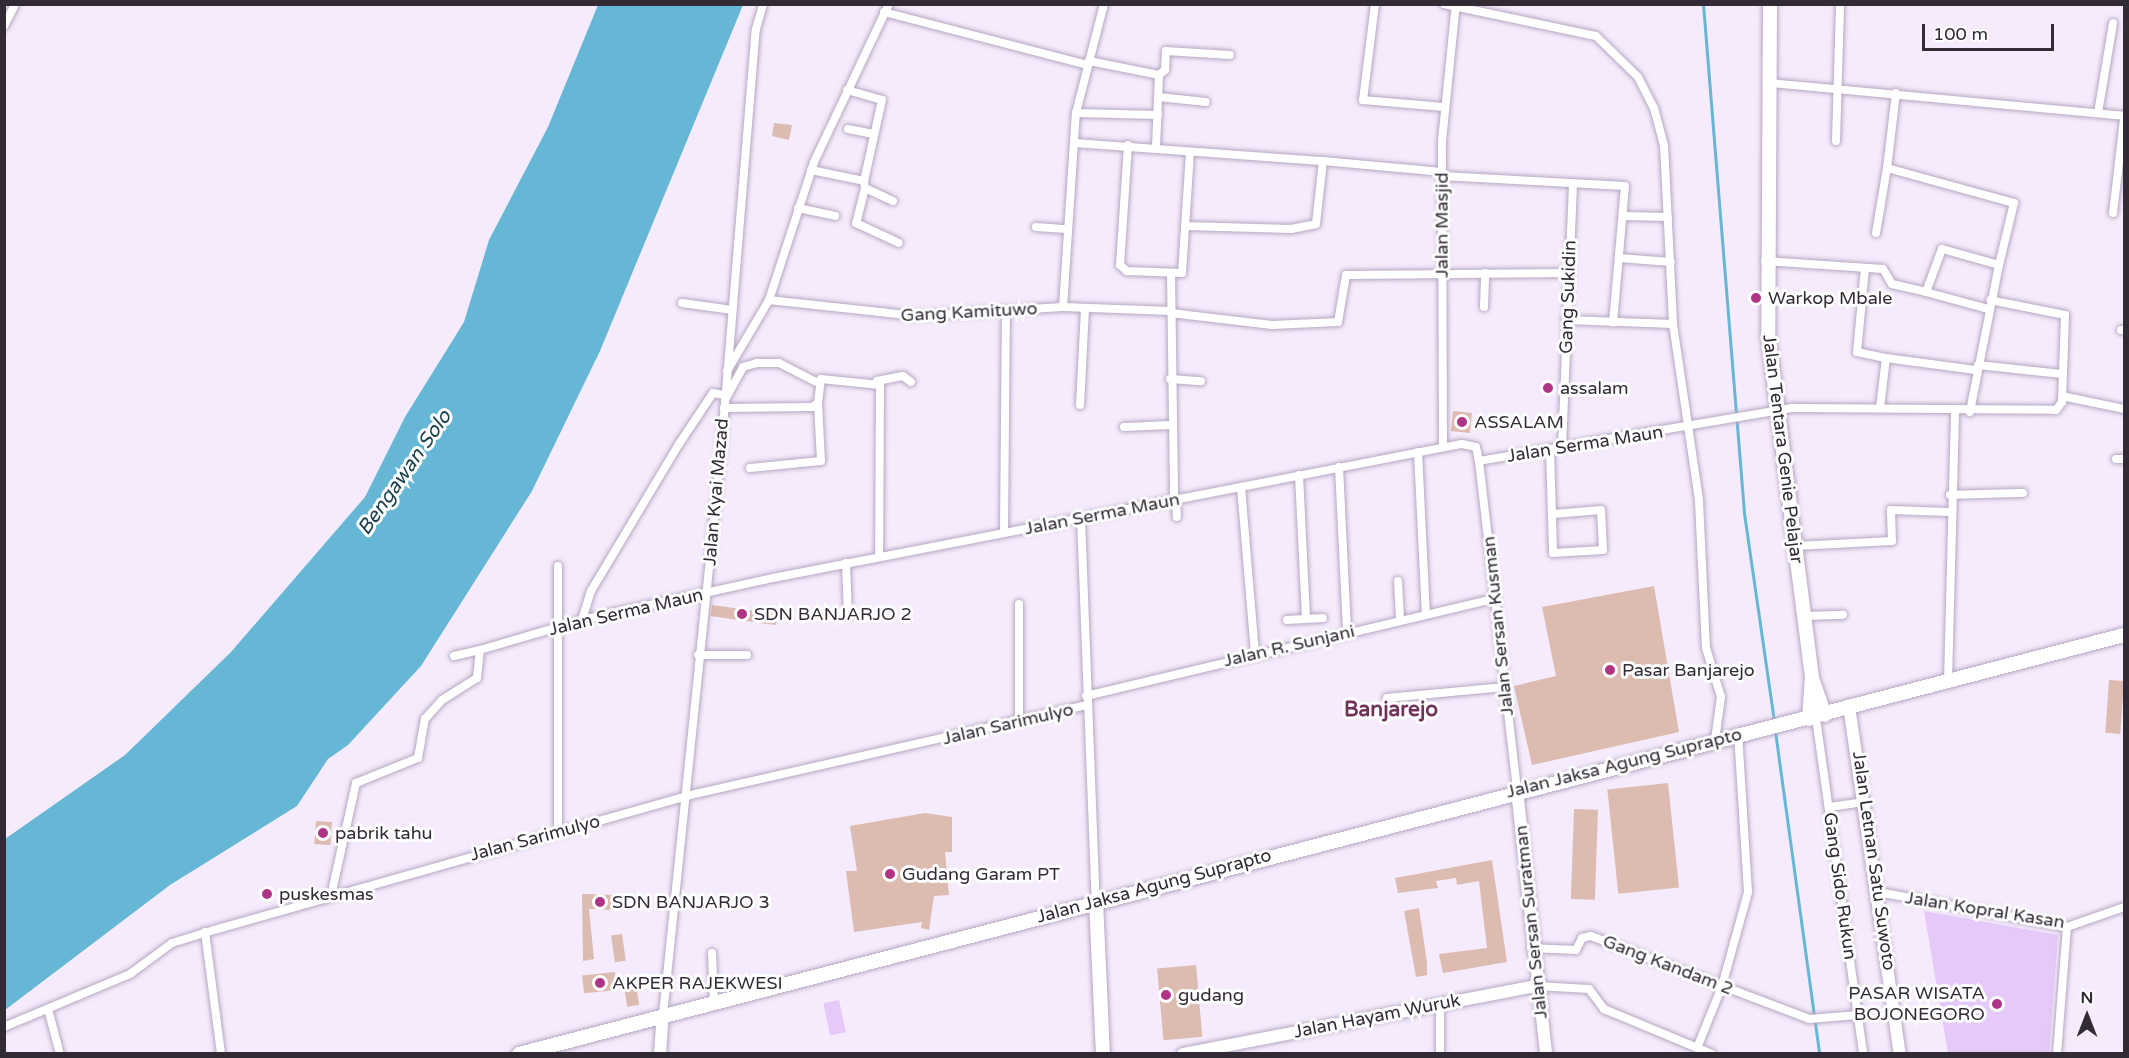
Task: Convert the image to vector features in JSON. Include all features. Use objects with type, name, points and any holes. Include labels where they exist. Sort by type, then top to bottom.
[{"type":"main road","name":"Jalan Tentara Genie Pelajar","points":[[1770,4],[1765,261],[1778,414],[1816,714]]},
{"type":"main road","points":[[1816,714],[2124,635]]},
{"type":"main road","name":"Jalan Letnan Satu Suwoto","points":[[1846,706],[1866,802],[1900,1053]]},
{"type":"main road","name":"Jalan Jaksa Agung Suprapto","points":[[519,1053],[1517,790],[1816,714]]},
{"type":"main road","name":"Jalan Sersan Suratman","points":[[1517,790],[1536,986],[1546,1053]]},
{"type":"main road","points":[[1096,902],[1104,1053]]},
{"type":"main road","name":"Jalan Hayam Wuruk","points":[[1183,1053],[1536,986]]},
{"type":"main road","points":[[660,1053],[663,1015]]},
{"type":"street","points":[[4,26],[15,4]]},
{"type":"street","name":"Jalan Kyai Mazad","points":[[663,1015],[698,655],[707,594],[756,28],[763,4]]},
{"type":"street","points":[[1063,308],[1066,229],[1076,112],[1104,4]]},
{"type":"street","points":[[1375,4],[1363,100],[1444,107]]},
{"type":"street","points":[[1444,4],[1584,31],[1608,44],[1638,77],[1654,108],[1664,145],[1674,324],[1703,538],[1706,648],[1721,696],[1715,740]]},
{"type":"street","points":[[1836,141],[1840,4]]},
{"type":"street","name":"Jalan Masjid","points":[[1443,447],[1442,174],[1444,107],[1456,5]]},
{"type":"street","points":[[725,374],[769,300],[811,170],[887,8],[1088,63],[1159,75],[1165,70],[1166,51],[1230,55]]},
{"type":"street","points":[[2098,113],[2113,23]]},
{"type":"street","points":[[1156,147],[1159,75]]},
{"type":"street","points":[[1770,83],[1838,86],[2098,113],[2124,118],[2113,213]]},
{"type":"street","points":[[847,90],[882,100],[856,223],[900,243]]},
{"type":"street","points":[[1876,233],[1896,93]]},
{"type":"street","points":[[1159,97],[1206,102]]},
{"type":"street","points":[[1076,112],[1158,115]]},
{"type":"street","points":[[848,129],[874,134]]},
{"type":"street","points":[[1075,143],[1156,147],[1190,152],[1323,161],[1442,174],[1626,186],[1613,322]]},
{"type":"street","points":[[1128,145],[1120,265],[1127,271],[1171,274],[1183,270],[1190,152]]},
{"type":"street","points":[[1185,226],[1291,229],[1316,224],[1323,161]]},
{"type":"street","points":[[1887,168],[2014,203],[1989,305],[1970,412]]},
{"type":"street","points":[[811,170],[864,185],[893,201]]},
{"type":"street","name":"Gang Sukidin","points":[[1562,447],[1573,183]]},
{"type":"street","points":[[798,208],[835,216]]},
{"type":"street","points":[[1623,216],[1668,218]]},
{"type":"street","points":[[1036,227],[1066,229]]},
{"type":"street","points":[[1926,292],[1942,249],[1999,265]]},
{"type":"street","points":[[1618,258],[1671,262]]},
{"type":"street","points":[[1765,261],[1887,270],[1892,284],[1989,305],[2065,315],[2062,396],[2124,409]]},
{"type":"street","points":[[1865,268],[1857,352],[1886,358],[2062,374]]},
{"type":"street","points":[[1441,273],[1570,273]]},
{"type":"street","name":"Gang Kamituwo","points":[[769,300],[916,316],[1063,308],[1171,312],[1272,325],[1338,322],[1346,275],[1441,273]]},
{"type":"street","points":[[1484,307],[1485,273]]},
{"type":"street","points":[[1171,274],[1171,425],[1177,517]]},
{"type":"street","points":[[682,303],[733,310]]},
{"type":"street","points":[[1004,533],[1006,310]]},
{"type":"street","points":[[1080,405],[1085,310]]},
{"type":"street","points":[[1566,320],[1674,324]]},
{"type":"street","points":[[1880,408],[1886,358]]},
{"type":"street","points":[[724,402],[749,364],[779,363],[818,384]]},
{"type":"street","points":[[818,384],[827,378],[877,381],[903,376],[911,382]]},
{"type":"street","points":[[1170,379],[1201,381]]},
{"type":"street","points":[[877,381],[879,557]]},
{"type":"street","points":[[750,468],[821,460],[818,384]]},
{"type":"street","points":[[582,620],[591,591],[713,393],[724,402],[818,403]]},
{"type":"street","name":"Jalan Serma Maun","points":[[454,656],[582,620],[846,563],[1443,447],[1473,444],[1479,461],[1747,420],[1815,407],[1955,412],[2056,410],[2062,396]]},
{"type":"street","points":[[1948,681],[1949,512],[1955,412]]},
{"type":"street","points":[[1124,428],[1171,425]]},
{"type":"street","points":[[1550,449],[1554,514],[1553,554],[1603,550],[1601,510],[1554,514]]},
{"type":"street","points":[[1418,452],[1426,615]]},
{"type":"street","name":"Jalan Sersan Kusman","points":[[1479,461],[1493,599],[1517,790]]},
{"type":"street","points":[[1339,467],[1347,631]]},
{"type":"street","points":[[1299,475],[1306,619]]},
{"type":"street","points":[[1241,487],[1255,653]]},
{"type":"street","points":[[1950,495],[2023,494]]},
{"type":"street","points":[[1796,546],[1892,541],[1892,510],[1949,512]]},
{"type":"street","points":[[1081,519],[1086,700],[1096,902]]},
{"type":"street","points":[[846,563],[848,614]]},
{"type":"street","points":[[558,566],[558,831]]},
{"type":"street","points":[[1398,581],[1400,620]]},
{"type":"street","name":"Jalan R. Sunjani","points":[[1086,700],[1255,653],[1493,599]]},
{"type":"street","points":[[1019,604],[1019,721]]},
{"type":"street","points":[[1805,616],[1843,615]]},
{"type":"street","points":[[1287,620],[1323,618]]},
{"type":"street","points":[[332,896],[356,783],[418,758],[425,719],[448,695],[477,678],[480,650]]},
{"type":"street","points":[[698,655],[747,656]]},
{"type":"street","points":[[1387,698],[1504,687]]},
{"type":"street","name":"Jalan Sarimulyo","points":[[4,1027],[130,974],[172,943],[205,932],[686,796],[1019,721],[1086,700]]},
{"type":"street","name":"Gang Sido Rukun","points":[[1816,714],[1863,1053]]},
{"type":"street","points":[[1697,1048],[1722,986],[1749,867],[1738,734]]},
{"type":"street","points":[[1829,807],[1866,802]]},
{"type":"street","name":"Jalan Kopral Kasan","points":[[1878,892],[2067,927],[2124,907]]},
{"type":"street","points":[[2057,1053],[2067,927]]},
{"type":"street","points":[[205,932],[221,1053]]},
{"type":"street","name":"Gang Kandam 2","points":[[1532,948],[1576,950],[1582,938],[1591,936],[1809,1019],[1858,1015]]},
{"type":"street","points":[[712,953],[714,1002]]},
{"type":"street","points":[[1536,986],[1589,989],[1604,1009],[1712,1053]]},
{"type":"street","points":[[1440,1005],[1440,1053]]},
{"type":"street","points":[[48,1009],[60,1053]]},
{"type":"shaded area","name":"PASAR WISATA BOJONEGORO","points":[[1924,911],[2058,935],[2049,1053],[1948,1053]]},
{"type":"shaded area","points":[[839,1000],[846,1032],[830,1036],[823,1003]]},
{"type":"water","name":"Bengawan Solo","points":[[598,5],[743,5],[600,351],[532,491],[421,666],[348,745],[328,759],[297,806],[170,885],[5,1010],[5,839],[125,755],[231,652],[365,497],[405,417],[464,322],[489,240],[548,127]]},
{"type":"building","points":[[774,123],[792,125],[789,140],[772,136]]},
{"type":"building","name":"ASSALAM","points":[[1453,411],[1472,413],[1470,433],[1451,431]]},
{"type":"building","name":"Pasar Banjarejo","points":[[1654,586],[1679,732],[1532,765],[1514,686],[1556,676],[1542,607]]},
{"type":"building","name":"SDN BANJARJO 2","points":[[712,605],[777,614],[776,625],[710,616]]},
{"type":"building","points":[[2109,680],[2124,681],[2120,734],[2105,733]]},
{"type":"building","points":[[1668,783],[1679,887],[1618,894],[1607,789]]},
{"type":"building","points":[[1574,809],[1598,810],[1595,900],[1571,899]]},
{"type":"building","name":"Gudang Garam PT","points":[[925,813],[952,817],[952,852],[945,852],[949,895],[934,896],[929,930],[921,928],[922,922],[854,932],[846,871],[857,871],[850,826]]},
{"type":"building","name":"pabrik tahu","points":[[316,821],[332,822],[330,845],[314,844]]},
{"type":"building","points":[[1492,860],[1507,962],[1443,973],[1439,954],[1487,948],[1479,881],[1457,885],[1456,878],[1436,881],[1438,888],[1398,893],[1395,878]]},
{"type":"building","points":[[582,894],[619,895],[618,910],[589,909],[594,959],[583,961]]},
{"type":"building","points":[[1419,908],[1427,975],[1416,977],[1404,911]]},
{"type":"building","name":"SDN BANJARJO 3","points":[[622,934],[626,961],[615,962],[611,936]]},
{"type":"building","name":"gudang","points":[[1196,965],[1202,1037],[1163,1040],[1157,968]]},
{"type":"building","name":"AKPER RAJEKWESI","points":[[615,972],[617,990],[584,993],[582,975]]},
{"type":"building","points":[[636,985],[639,1005],[627,1007],[624,987]]},
{"type":"waterway","points":[[1703,4],[1744,513],[1774,722]]},
{"type":"waterway","points":[[1775,731],[1819,1054]]},
{"type":"place","name":"Warkop Mbale","points":[[1756,298]]},
{"type":"place","name":"assalam","points":[[1548,388]]},
{"type":"place","name":"ASSALAM","points":[[1462,422]]},
{"type":"place","name":"SDN BANJARJO 2","points":[[742,614]]},
{"type":"place","name":"Pasar Banjarejo","points":[[1610,670]]},
{"type":"place","name":"pabrik tahu","points":[[323,833]]},
{"type":"place","name":"Gudang Garam PT","points":[[890,874]]},
{"type":"place","name":"puskesmas","points":[[267,894]]},
{"type":"place","name":"SDN BANJARJO 3","points":[[600,902]]},
{"type":"place","name":"AKPER RAJEKWESI","points":[[600,983]]},
{"type":"place","name":"gudang","points":[[1166,995]]},
{"type":"place","name":"PASAR WISATA BOJONEGORO","points":[[1997,1004]]},
{"type":"district","name":"Banjarejo","points":[[1391,710]]}]
